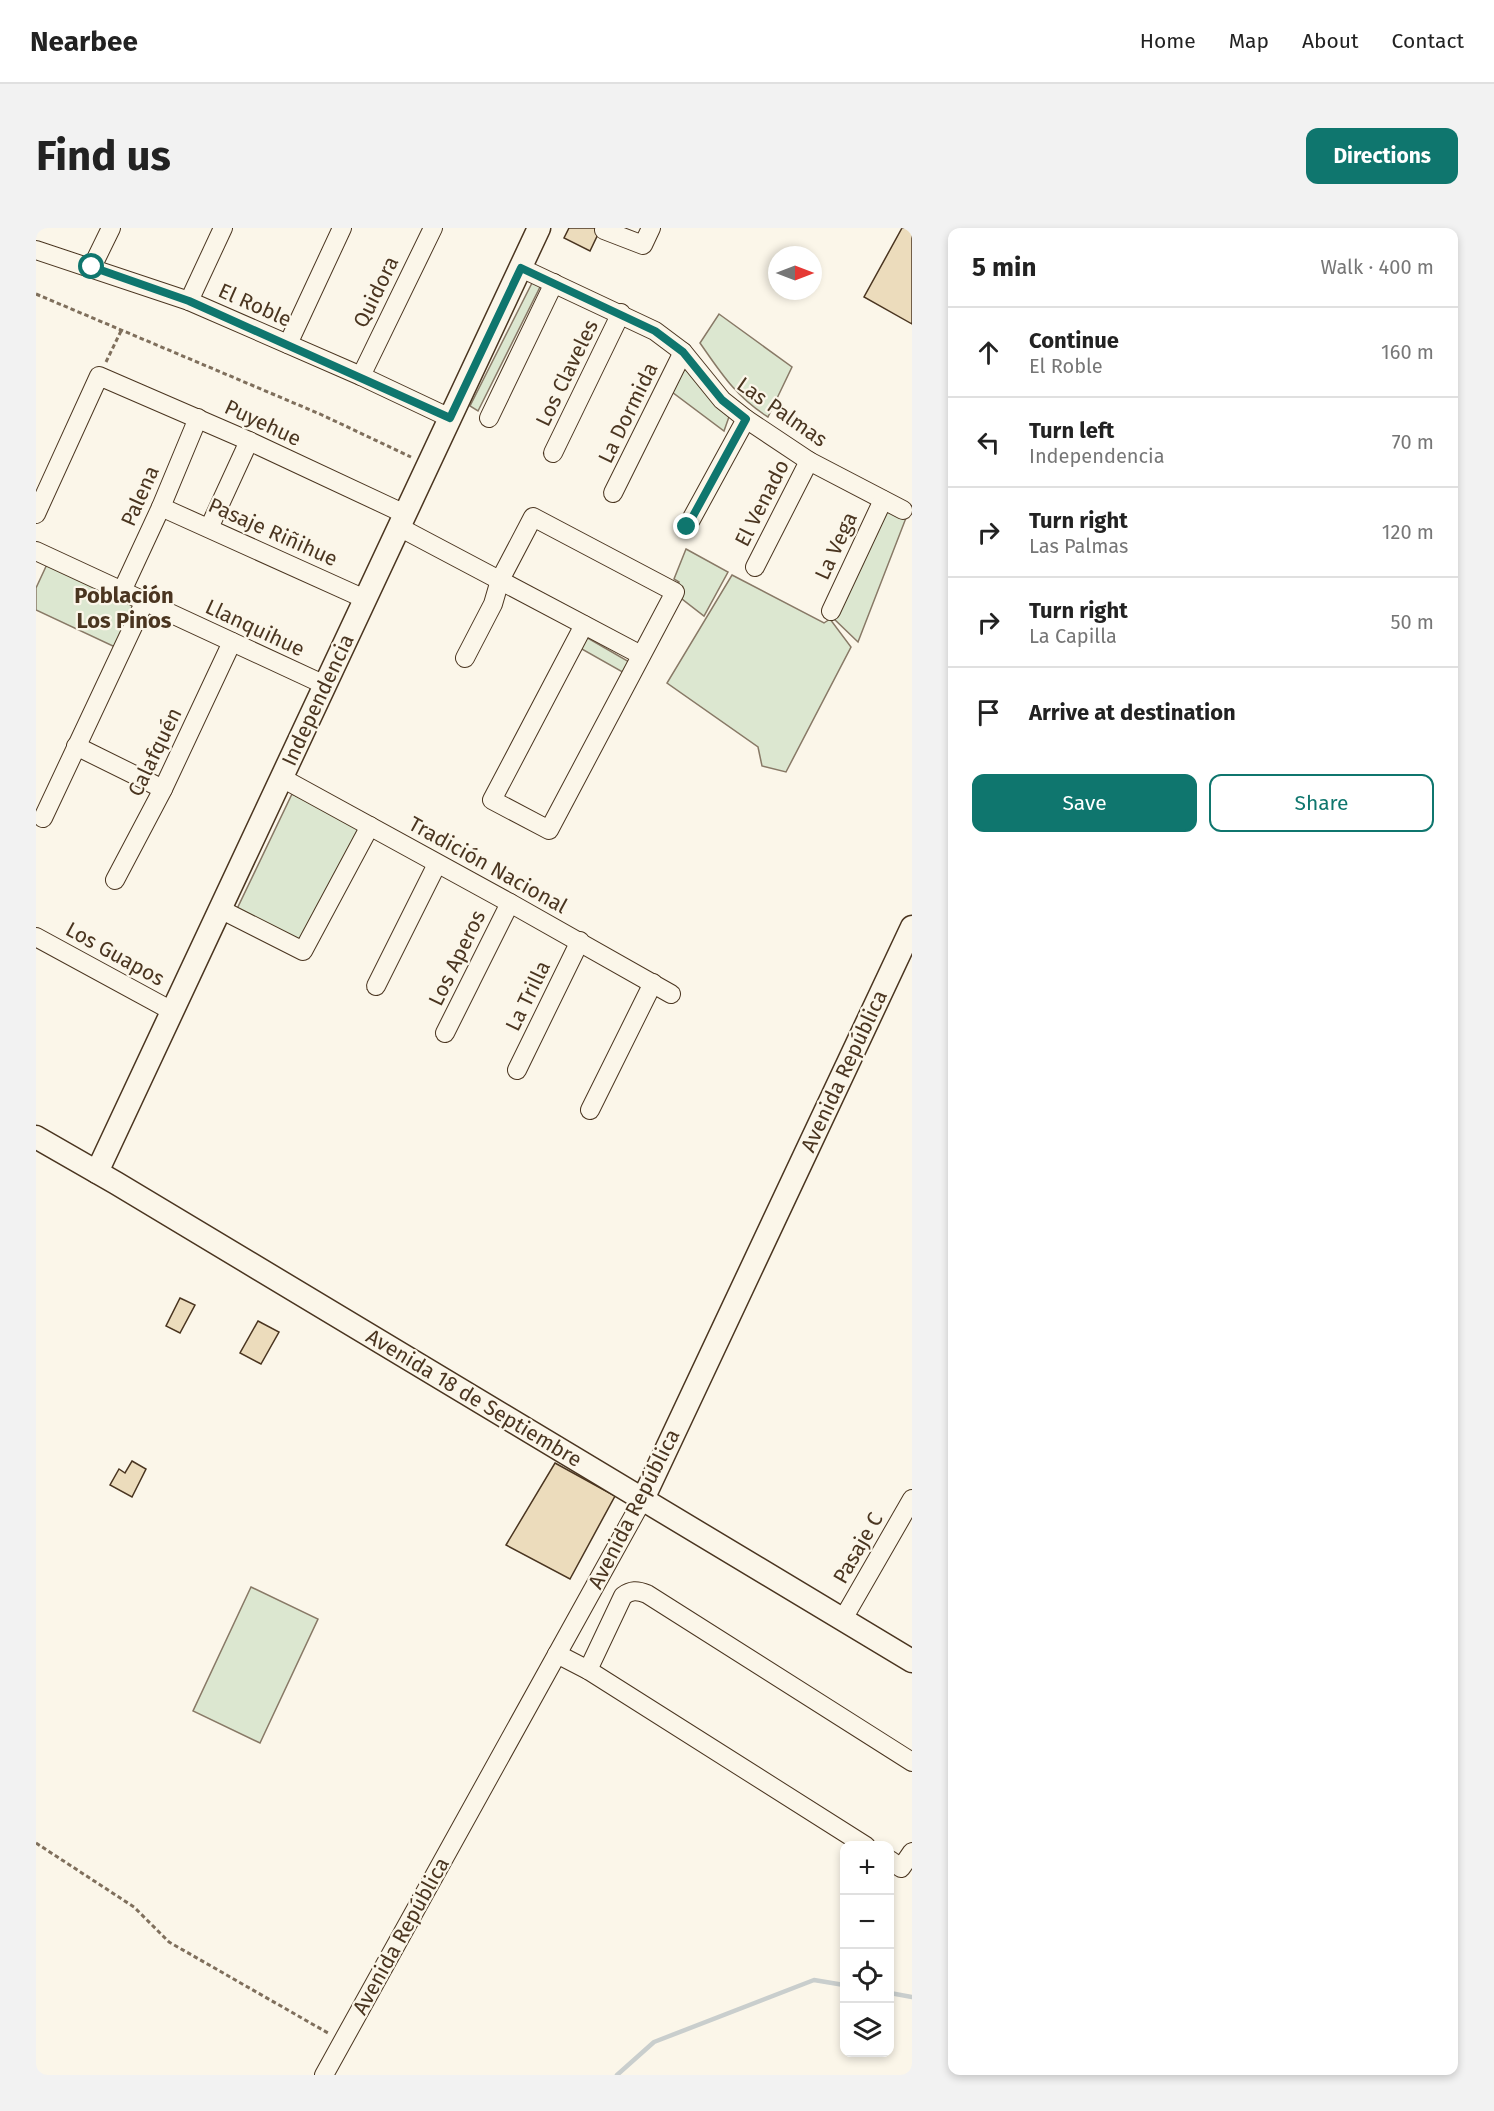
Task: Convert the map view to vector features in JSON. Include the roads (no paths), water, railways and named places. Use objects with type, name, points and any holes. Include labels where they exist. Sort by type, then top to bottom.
[{"type":"main road","name":"Independencia","points":[[97,1172],[539,228]]},
{"type":"main road","name":"Avenida República","points":[[643,1500],[912,927]]},
{"type":"main road","name":"Avenida 18 de Septiembre","points":[[36,1137],[912,1661]]},
{"type":"street","points":[[92,267],[111,228]]},
{"type":"street","points":[[189,301],[223,228]]},
{"type":"street","points":[[288,344],[342,228]]},
{"type":"street","name":"Quidora","points":[[361,376],[433,228]]},
{"type":"street","points":[[604,230],[643,245],[651,228]]},
{"type":"street","name":"El Roble","points":[[36,250],[189,301],[361,376],[450,418]]},
{"type":"street","name":"Las Palmas","points":[[521,268],[621,313],[655,331],[683,352],[722,400],[746,419],[809,461],[903,510]]},
{"type":"street","points":[[489,418],[554,283]]},
{"type":"street","name":"Los Claveles","points":[[553,453],[621,313]]},
{"type":"street","name":"La Dormida","points":[[613,494],[683,352]]},
{"type":"street","name":"Puyehue","points":[[36,514],[99,376],[249,441],[402,520],[500,580],[641,655]]},
{"type":"street","name":"Palena","points":[[122,591],[161,507],[198,418]]},
{"type":"street","points":[[687,527],[746,419]]},
{"type":"street","points":[[209,528],[249,441]]},
{"type":"street","name":"El Venado","points":[[755,567],[809,461]]},
{"type":"street","name":"La Vega","points":[[831,611],[883,500]]},
{"type":"street","name":"Pasaje Riñihue","points":[[161,507],[365,599]]},
{"type":"street","points":[[465,658],[493,604],[500,580],[533,517],[675,592],[549,830],[492,800],[584,625]]},
{"type":"street","name":"Llanquihue","points":[[39,559],[145,601],[325,685]]},
{"type":"street","points":[[43,818],[145,601]]},
{"type":"street","name":"Calafquén","points":[[116,880],[163,789],[232,642]]},
{"type":"street","points":[[76,746],[163,789]]},
{"type":"street","name":"Tradición Nacional","points":[[282,778],[580,941],[671,994]]},
{"type":"street","points":[[220,909],[303,951],[370,826]]},
{"type":"street","points":[[376,986],[437,864]]},
{"type":"street","name":"Los Aperos","points":[[445,1033],[510,903]]},
{"type":"street","name":"Los Guapos","points":[[36,937],[172,1011]]},
{"type":"street","name":"La Trilla","points":[[517,1070],[580,941]]},
{"type":"street","points":[[590,1110],[653,983]]},
{"type":"street","name":"Pasaje C","points":[[843,1619],[912,1499]]},
{"type":"street","name":"Avenida República","points":[[324,2075],[643,1500]]},
{"type":"street","points":[[588,1670],[622,1596],[638,1590],[912,1762]]},
{"type":"street","points":[[557,1654],[588,1670],[860,1841]]},
{"type":"street","points":[[894,1863],[901,1868],[912,1852]]},
{"type":"waterway","points":[[617,2075],[654,2042],[814,1980],[840,1984]]},
{"type":"waterway","points":[[894,1994],[912,1997]]},
{"type":"district","name":"Población Los Pinos","points":[[124,608]]}]
